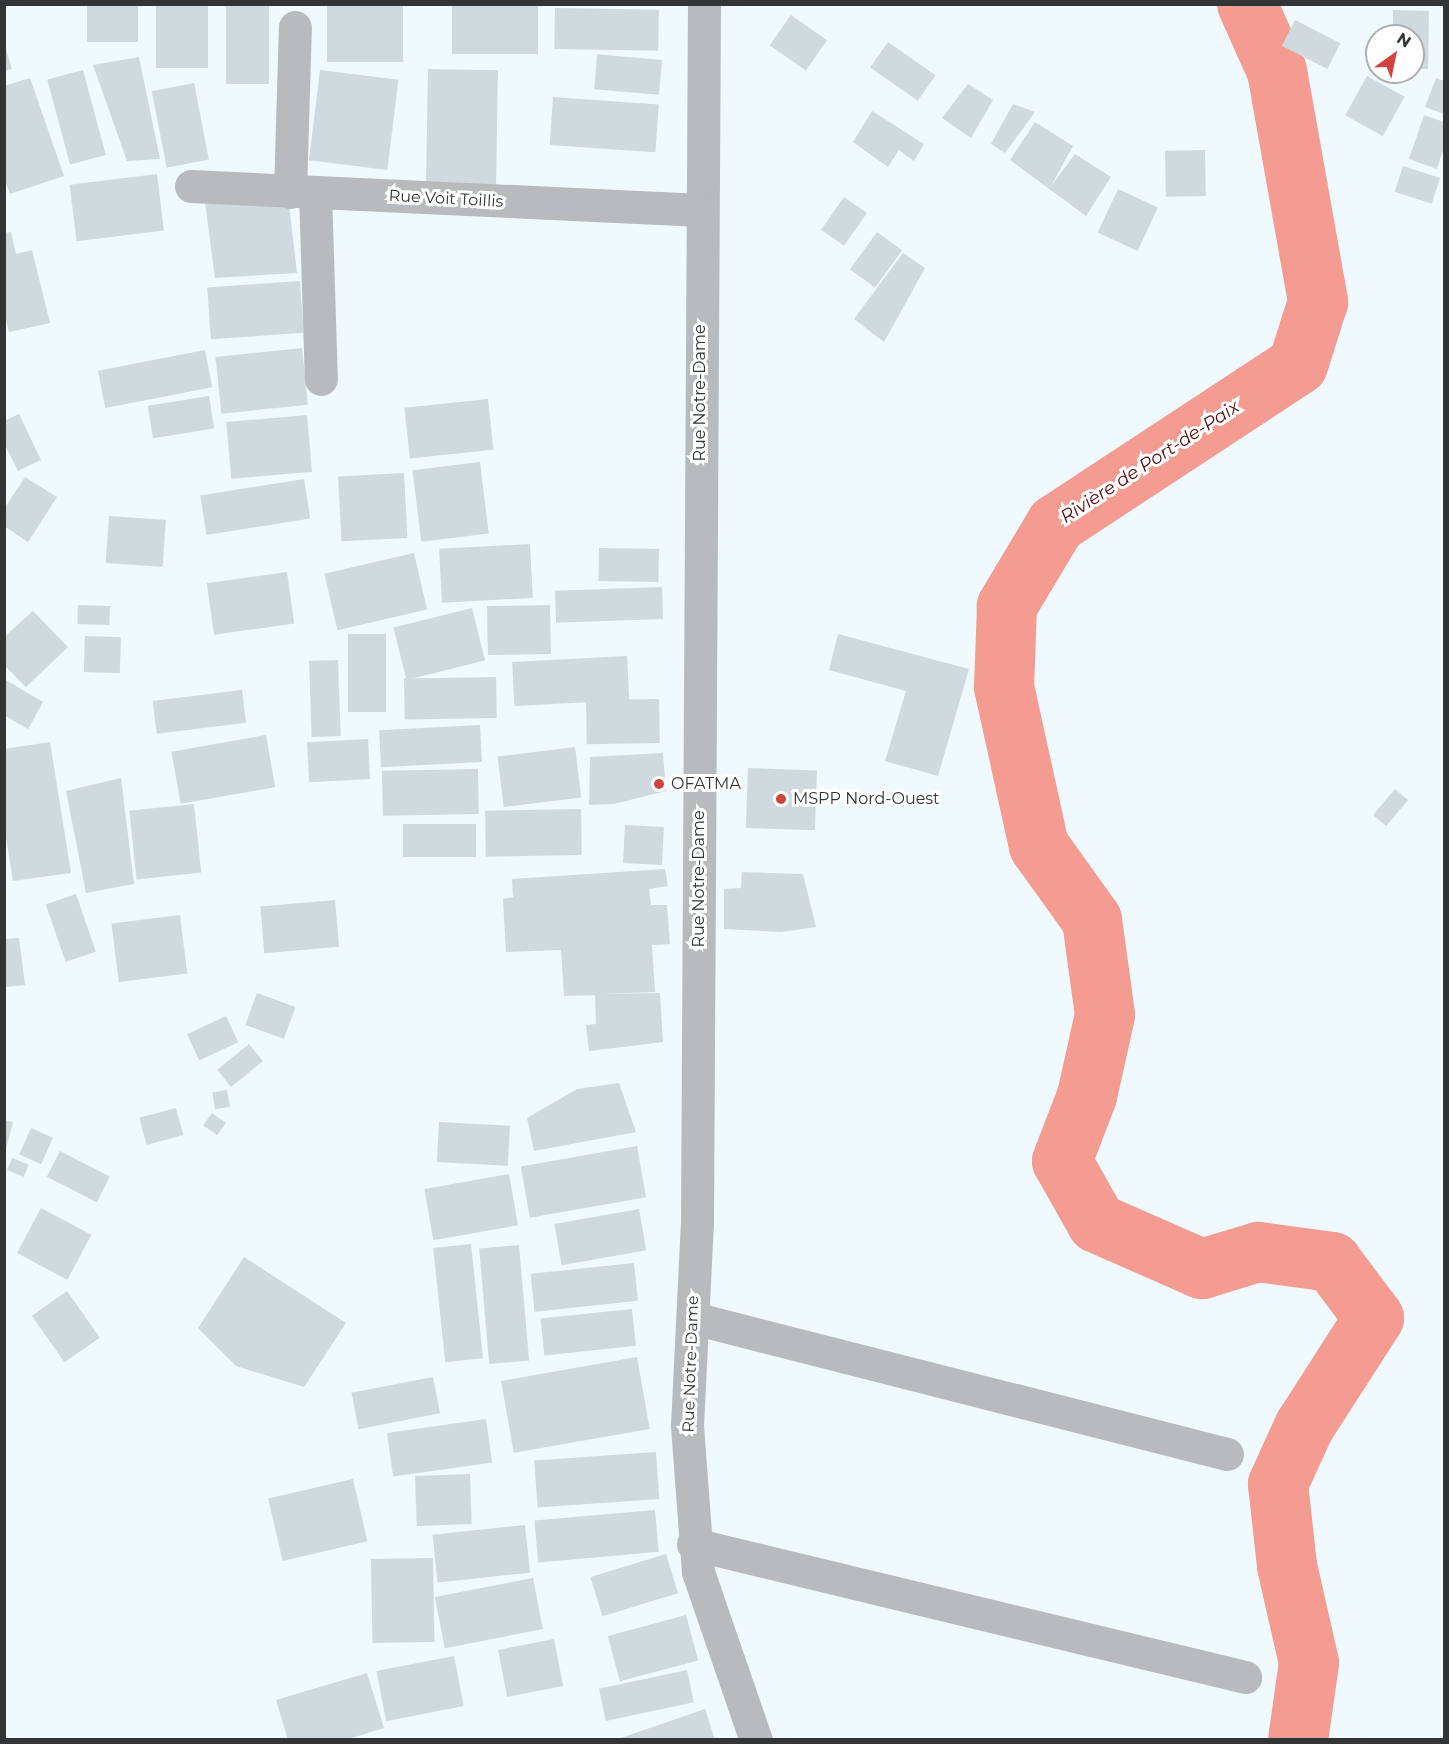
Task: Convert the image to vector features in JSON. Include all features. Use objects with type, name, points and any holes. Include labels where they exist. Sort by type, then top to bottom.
[{"type":"street","name":"Rue Notre-Dame","points":[[704,4],[701,210],[697,1221],[687,1426],[695,1558],[756,1740]]},
{"type":"street","points":[[295,27],[302,192],[321,379]]},
{"type":"street","name":"Rue Voit Toillis","points":[[191,186],[701,210]]},
{"type":"street","points":[[693,1318],[1227,1454]]},
{"type":"street","points":[[695,1558],[1245,1677]]},
{"type":"building","points":[[87,4],[138,4],[138,42],[87,42]]},
{"type":"building","points":[[156,4],[208,4],[208,68],[156,68]]},
{"type":"building","points":[[327,4],[403,4],[403,62],[327,62]]},
{"type":"building","points":[[452,4],[538,4],[538,54],[452,54]]},
{"type":"building","points":[[226,5],[269,5],[269,84],[226,84]]},
{"type":"building","points":[[555,8],[659,10],[658,51],[554,49]]},
{"type":"building","points":[[1393,10],[1429,11],[1428,69],[1425,69],[1425,24],[1393,24]]},
{"type":"building","points":[[791,15],[827,40],[806,71],[770,45]]},
{"type":"building","points":[[1295,20],[1340,43],[1327,69],[1282,46]]},
{"type":"building","points":[[888,42],[936,75],[918,101],[870,67]]},
{"type":"building","points":[[4,43],[12,69],[4,71]]},
{"type":"building","points":[[597,54],[662,60],[659,95],[594,89]]},
{"type":"building","points":[[139,57],[160,159],[127,161],[93,65]]},
{"type":"building","points":[[428,69],[498,70],[496,188],[426,187]]},
{"type":"building","points":[[83,70],[106,155],[70,165],[47,80]]},
{"type":"building","points":[[320,70],[398,80],[387,170],[309,160]]},
{"type":"building","points":[[30,78],[64,176],[10,194],[4,178],[4,86]]},
{"type":"building","points":[[1436,78],[1444,81],[1444,114],[1425,107]]},
{"type":"building","points":[[1365,80],[1365,84],[1381,84],[1405,97],[1383,136],[1345,115]]},
{"type":"building","points":[[194,83],[209,160],[167,168],[152,91]]},
{"type":"building","points":[[968,84],[993,100],[971,138],[942,118]]},
{"type":"building","points":[[553,97],[659,104],[655,152],[550,145]]},
{"type":"building","points":[[1013,104],[1035,112],[1005,153],[991,144]]},
{"type":"building","points":[[872,111],[924,144],[914,161],[899,150],[888,167],[853,142]]},
{"type":"building","points":[[1424,115],[1444,122],[1444,147],[1437,169],[1409,159]]},
{"type":"building","points":[[1035,122],[1073,146],[1051,186],[1075,154],[1111,177],[1086,216],[1010,160]]},
{"type":"building","points":[[1205,150],[1206,196],[1166,197],[1165,151]]},
{"type":"building","points":[[1403,166],[1440,178],[1432,204],[1395,192]]},
{"type":"building","points":[[157,174],[164,231],[77,241],[70,185]]},
{"type":"building","points":[[1118,189],[1158,208],[1138,251],[1098,233]]},
{"type":"building","points":[[844,197],[867,213],[844,246],[821,230]]},
{"type":"building","points":[[205,202],[289,205],[297,273],[215,278]]},
{"type":"building","points":[[11,232],[16,254],[32,250],[50,323],[9,332],[4,312],[4,233]]},
{"type":"building","points":[[877,232],[902,250],[875,287],[850,269]]},
{"type":"building","points":[[903,253],[925,268],[884,342],[854,319]]},
{"type":"building","points":[[300,281],[304,333],[211,339],[207,287]]},
{"type":"building","points":[[302,348],[308,405],[221,414],[215,357]]},
{"type":"building","points":[[205,350],[212,387],[105,408],[98,371]]},
{"type":"building","points":[[209,396],[214,429],[153,438],[148,406]]},
{"type":"building","points":[[488,399],[493,450],[410,459],[404,408]]},
{"type":"building","points":[[19,414],[41,460],[18,471],[4,443],[4,421]]},
{"type":"building","points":[[307,415],[312,472],[231,479],[226,422]]},
{"type":"building","points":[[480,462],[489,533],[421,542],[413,470]]},
{"type":"building","points":[[404,473],[407,538],[341,541],[338,476]]},
{"type":"building","points":[[25,477],[57,497],[28,542],[4,526],[4,509]]},
{"type":"building","points":[[304,479],[310,519],[207,535],[200,495]]},
{"type":"building","points":[[109,516],[166,520],[163,567],[106,563]]},
{"type":"building","points":[[530,544],[533,598],[442,603],[439,549]]},
{"type":"building","points":[[599,548],[659,549],[658,582],[598,581]]},
{"type":"building","points":[[414,553],[427,610],[337,630],[324,574]]},
{"type":"building","points":[[287,572],[294,623],[214,635],[207,583]]},
{"type":"building","points":[[662,587],[663,619],[556,623],[555,591]]},
{"type":"building","points":[[78,605],[110,606],[109,625],[77,624]]},
{"type":"building","points":[[550,605],[551,654],[488,655],[487,606]]},
{"type":"building","points":[[472,608],[485,660],[406,680],[393,628]]},
{"type":"building","points":[[33,611],[68,647],[26,687],[4,665],[4,637]]},
{"type":"building","points":[[348,634],[386,634],[386,712],[348,712]]},
{"type":"building","points":[[838,634],[969,669],[938,776],[885,761],[906,691],[829,670]]},
{"type":"building","points":[[85,636],[121,637],[120,673],[84,672]]},
{"type":"building","points":[[627,656],[629,700],[514,706],[512,662]]},
{"type":"building","points":[[338,660],[341,736],[312,737],[309,661]]},
{"type":"building","points":[[496,677],[497,718],[405,720],[404,679]]},
{"type":"building","points":[[4,679],[43,702],[28,729],[4,715]]},
{"type":"building","points":[[242,690],[246,723],[157,734],[153,701]]},
{"type":"building","points":[[659,699],[660,743],[587,744],[586,700]]},
{"type":"building","points":[[480,725],[482,762],[381,767],[379,730]]},
{"type":"building","points":[[266,735],[275,787],[181,804],[171,752]]},
{"type":"building","points":[[368,739],[370,779],[309,782],[307,742]]},
{"type":"building","points":[[50,742],[71,873],[13,881],[4,825],[4,749]]},
{"type":"building","points":[[575,747],[581,798],[504,807],[498,757]]},
{"type":"building","points":[[663,753],[666,791],[614,804],[589,805],[590,757]]},
{"type":"building","name":"MSPP Nord-Ouest","points":[[748,768],[817,770],[815,830],[746,828]]},
{"type":"building","points":[[478,769],[479,814],[383,816],[382,771]]},
{"type":"building","points":[[121,778],[134,884],[86,893],[66,791]]},
{"type":"building","points":[[1395,789],[1408,800],[1386,826],[1373,815]]},
{"type":"building","points":[[194,804],[201,873],[137,879],[129,811]]},
{"type":"building","points":[[581,809],[582,855],[486,857],[485,811]]},
{"type":"building","points":[[403,824],[476,824],[476,857],[403,857]]},
{"type":"building","points":[[625,825],[664,827],[662,865],[623,863]]},
{"type":"building","points":[[665,869],[668,886],[649,889],[651,905],[667,905],[670,944],[652,945],[655,992],[600,994],[660,993],[663,1042],[589,1051],[586,1025],[596,1024],[595,995],[564,996],[561,950],[506,952],[503,899],[513,897],[512,879]]},
{"type":"building","points":[[742,872],[803,874],[816,927],[781,932],[724,929],[724,889],[741,888]]},
{"type":"building","points":[[76,894],[96,952],[66,962],[46,904]]},
{"type":"building","points":[[335,900],[339,947],[264,953],[260,907]]},
{"type":"building","points":[[180,915],[187,974],[119,982],[112,923]]},
{"type":"building","points":[[19,938],[25,985],[4,987],[4,939]]},
{"type":"building","points":[[257,993],[296,1007],[284,1039],[245,1025]]},
{"type":"building","points":[[226,1016],[238,1042],[199,1060],[187,1034]]},
{"type":"building","points":[[249,1044],[263,1061],[231,1087],[217,1070]]},
{"type":"building","points":[[619,1083],[636,1132],[534,1151],[527,1118],[577,1089]]},
{"type":"building","points":[[227,1090],[230,1107],[215,1109],[212,1093]]},
{"type":"building","points":[[176,1108],[183,1135],[147,1145],[139,1118]]},
{"type":"building","points":[[212,1113],[226,1123],[217,1135],[203,1125]]},
{"type":"building","points":[[4,1120],[13,1122],[5,1153],[4,1153]]},
{"type":"building","points":[[439,1122],[510,1126],[508,1166],[437,1162]]},
{"type":"building","points":[[31,1128],[53,1138],[41,1164],[19,1154]]},
{"type":"building","points":[[637,1146],[646,1197],[530,1218],[521,1166]]},
{"type":"building","points":[[60,1151],[110,1176],[97,1202],[47,1177]]},
{"type":"building","points":[[12,1158],[29,1165],[24,1177],[7,1170]]},
{"type":"building","points":[[509,1174],[518,1225],[433,1240],[424,1189]]},
{"type":"building","points":[[41,1208],[91,1235],[67,1280],[17,1253]]},
{"type":"building","points":[[639,1209],[646,1250],[562,1265],[554,1224]]},
{"type":"building","points":[[471,1244],[483,1358],[445,1362],[433,1248]]},
{"type":"building","points":[[519,1245],[529,1361],[489,1364],[479,1248]]},
{"type":"building","points":[[244,1257],[346,1323],[304,1387],[236,1366],[198,1328]]},
{"type":"building","points":[[634,1263],[638,1301],[535,1312],[531,1274]]},
{"type":"building","points":[[67,1291],[100,1338],[64,1362],[32,1316]]},
{"type":"building","points":[[632,1309],[636,1346],[544,1355],[541,1319]]},
{"type":"building","points":[[637,1357],[650,1429],[514,1453],[501,1381]]},
{"type":"building","points":[[433,1377],[440,1413],[359,1429],[352,1393]]},
{"type":"building","points":[[486,1419],[492,1463],[393,1476],[387,1433]]},
{"type":"building","points":[[656,1452],[659,1499],[538,1507],[534,1461]]},
{"type":"building","points":[[470,1474],[472,1524],[417,1526],[415,1476]]},
{"type":"building","points":[[353,1479],[367,1541],[283,1561],[268,1499]]},
{"type":"building","points":[[655,1510],[659,1552],[538,1562],[534,1521]]},
{"type":"building","points":[[525,1525],[530,1573],[438,1582],[433,1535]]},
{"type":"building","points":[[666,1554],[678,1593],[602,1616],[590,1577]]},
{"type":"building","points":[[433,1558],[434,1642],[372,1643],[371,1559]]},
{"type":"building","points":[[533,1578],[543,1629],[445,1648],[435,1597]]},
{"type":"building","points":[[686,1615],[698,1660],[620,1681],[608,1636]]},
{"type":"building","points":[[554,1639],[563,1686],[507,1697],[498,1650]]},
{"type":"building","points":[[454,1656],[464,1706],[386,1721],[376,1671]]},
{"type":"building","points":[[687,1670],[694,1702],[606,1721],[599,1689]]},
{"type":"building","points":[[367,1673],[384,1728],[345,1740],[288,1740],[276,1700]]},
{"type":"building","points":[[705,1709],[715,1740],[618,1740],[618,1739]]},
{"type":"waterway","name":"Rivière de Port-de-Paix","points":[[1247,4],[1277,71],[1318,302],[1298,365],[1056,524],[1007,606],[1004,687],[1039,846],[1092,920],[1105,1015],[1087,1096],[1062,1161],[1097,1223],[1202,1269],[1258,1252],[1332,1262],[1374,1318],[1304,1427],[1278,1484],[1287,1566],[1309,1663],[1298,1740]]},
{"type":"place","name":"OFATMA","points":[[659,784]]},
{"type":"place","name":"MSPP Nord-Ouest","points":[[781,799]]}]
